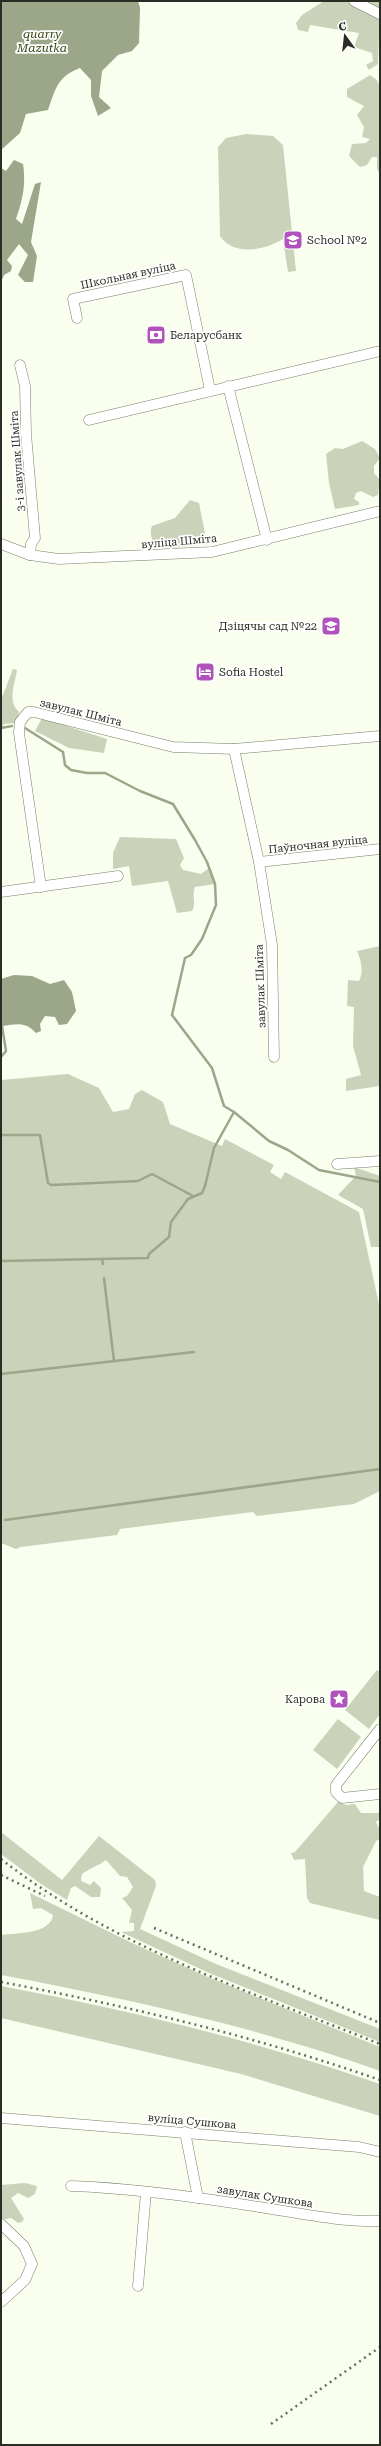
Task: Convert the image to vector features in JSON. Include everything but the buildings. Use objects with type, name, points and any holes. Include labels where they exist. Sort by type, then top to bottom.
[{"type":"street","points":[[354,1],[380,14]]},
{"type":"street","name":"Школьная вуліца","points":[[77,318],[73,299],[186,275],[210,390]]},
{"type":"street","points":[[89,420],[210,390],[380,351]]},
{"type":"street","name":"3-і завулак Шміта","points":[[20,365],[25,386],[26,434],[35,538],[31,544],[30,556]]},
{"type":"street","points":[[228,386],[267,540]]},
{"type":"street","name":"вуліца Шміта","points":[[1,544],[30,556],[59,559],[212,552],[267,540],[380,511]]},
{"type":"street","name":"завулак Шміта","points":[[41,887],[19,732],[20,722],[28,712],[34,712],[173,747],[234,749],[380,736]]},
{"type":"street","name":"завулак Шміта","points":[[234,749],[258,862],[272,945],[274,1057]]},
{"type":"street","name":"Паўночная вуліца","points":[[258,862],[380,849]]},
{"type":"street","points":[[1,892],[118,876]]},
{"type":"street","points":[[336,1164],[380,1161]]},
{"type":"street","points":[[380,1729],[336,1785],[336,1792],[342,1798],[380,1794]]},
{"type":"street","name":"вуліца Сушкова","points":[[1,2118],[359,2147],[380,2152]]},
{"type":"street","points":[[185,2132],[198,2198]]},
{"type":"street","name":"завулак Сушкова","points":[[71,2186],[107,2187],[198,2198],[350,2222],[380,2221]]},
{"type":"street","points":[[138,2286],[146,2192]]},
{"type":"street","points":[[1,2224],[24,2246],[32,2264],[31,2271],[25,2280],[1,2302]]},
{"type":"shaded area","points":[[324,1],[380,2],[378,64],[369,70],[366,65],[373,61],[372,53],[354,47],[359,33],[310,25],[308,32],[298,30],[296,23],[302,15]]},
{"type":"shaded area","points":[[370,75],[377,80],[380,88],[380,174],[377,169],[377,157],[372,157],[367,165],[360,167],[349,156],[352,144],[366,143],[370,139],[362,137],[364,127],[357,115],[364,106],[347,97],[347,89]]},
{"type":"shaded area","points":[[246,134],[273,136],[283,145],[296,271],[288,272],[283,239],[268,246],[250,250],[233,247],[226,243],[220,236],[218,147],[226,138]]},
{"type":"shaded area","points":[[362,441],[375,449],[380,458],[374,466],[374,473],[380,480],[378,495],[373,497],[361,491],[356,493],[354,499],[359,502],[359,505],[335,509],[329,483],[326,454],[335,448],[343,449]]},
{"type":"shaded area","points":[[190,500],[199,503],[207,544],[172,548],[157,547],[152,537],[152,526],[175,518]]},
{"type":"shaded area","points":[[13,669],[17,670],[13,692],[13,703],[19,712],[16,723],[4,724],[1,729],[1,695],[3,695]]},
{"type":"shaded area","points":[[42,718],[107,739],[104,753],[69,748],[35,731]]},
{"type":"shaded area","points":[[120,837],[176,839],[184,858],[180,865],[183,870],[201,874],[209,868],[215,884],[195,887],[194,905],[192,911],[177,913],[168,881],[132,886],[129,866],[113,869],[113,853]]},
{"type":"shaded area","points":[[380,946],[380,1086],[346,1091],[346,1079],[361,1075],[353,1046],[354,1007],[347,1006],[348,980],[359,981],[361,977],[360,958],[357,951]]},
{"type":"shaded area","points":[[68,1074],[99,1088],[113,1112],[129,1109],[135,1094],[142,1090],[163,1102],[170,1124],[222,1146],[225,1139],[274,1165],[270,1172],[281,1179],[285,1172],[359,1212],[380,1309],[380,1491],[354,1504],[257,1516],[253,1512],[120,1529],[117,1535],[21,1547],[16,1549],[1,1543],[1,1080]]},
{"type":"shaded area","points":[[354,1167],[380,1176],[380,1247],[371,1247],[363,1209],[338,1195],[356,1176]]},
{"type":"shaded area","points":[[377,1670],[380,1672],[380,1714],[369,1729],[345,1710]]},
{"type":"shaded area","points":[[338,1719],[361,1737],[337,1769],[313,1750]]},
{"type":"shaded area","points":[[338,1802],[346,1805],[355,1804],[361,1813],[380,1813],[380,1819],[376,1822],[380,1830],[380,1839],[376,1841],[363,1867],[364,1891],[380,1897],[380,1920],[310,1903],[307,1898],[305,1859],[294,1860],[291,1853],[295,1852]]},
{"type":"shaded area","points":[[1,1832],[62,1880],[99,1836],[155,1880],[156,1886],[140,1929],[216,1964],[380,2029],[380,2042],[209,1973],[121,1932],[134,1931],[134,1923],[129,1923],[132,1910],[122,1898],[127,1896],[133,1887],[127,1877],[120,1876],[106,1860],[82,1874],[81,1881],[90,1885],[94,1881],[101,1888],[100,1897],[91,1897],[75,1886],[71,1888],[67,1900],[41,1884],[1,1854]]},
{"type":"shaded area","points":[[30,1893],[132,1943],[208,1977],[380,2047],[380,2071],[334,2055],[240,2028],[144,2004],[1,1975],[1,1935],[24,1933],[40,1929],[51,1921],[53,1915],[41,1908],[33,1909]]},
{"type":"shaded area","points":[[1,1986],[145,2016],[240,2040],[334,2068],[380,2084],[380,2116],[241,2074],[1,2018]]},
{"type":"shaded area","points":[[25,2183],[37,2186],[35,2194],[28,2198],[18,2193],[11,2198],[24,2219],[22,2222],[18,2223],[11,2218],[1,2220],[1,2185]]},
{"type":"water","name":"quarry Mazutka","points":[[1,1],[138,1],[140,8],[139,43],[132,51],[118,55],[102,71],[99,97],[111,108],[98,116],[91,96],[91,80],[80,68],[72,71],[58,84],[48,110],[26,114],[20,133],[1,150]]},
{"type":"water","points":[[14,160],[23,164],[23,192],[16,219],[22,224],[35,184],[41,182],[31,242],[37,256],[33,282],[25,282],[18,275],[28,255],[19,244],[7,260],[12,266],[11,271],[4,275],[1,282],[1,168],[6,171]]},
{"type":"water","points":[[14,975],[32,976],[50,984],[64,980],[72,992],[76,1011],[67,1024],[59,1025],[55,1017],[45,1016],[40,1024],[41,1031],[36,1033],[32,1029],[20,1024],[2,1026],[1,979]]},
{"type":"waterway","points":[[1,728],[12,726]]},
{"type":"waterway","points":[[25,728],[63,752],[65,765],[71,770],[87,773],[105,773],[140,791],[173,804],[207,862],[215,884],[216,905],[202,939],[191,955],[185,958],[172,1015],[212,1068],[224,1106],[234,1112],[269,1141],[288,1150],[319,1170],[380,1182]]},
{"type":"waterway","points":[[1,1057],[6,1051],[2,1026]]},
{"type":"waterway","points":[[1,1261],[148,1258],[149,1254],[169,1237],[171,1222],[188,1199],[202,1193],[214,1148],[234,1112]]},
{"type":"waterway","points":[[1,1135],[40,1135],[48,1183],[51,1185],[138,1181],[152,1174],[193,1196]]},
{"type":"waterway","points":[[102,1259],[103,1264]]},
{"type":"waterway","points":[[104,1278],[114,1361]]},
{"type":"waterway","points":[[1,1374],[194,1352]]},
{"type":"waterway","points":[[5,1520],[380,1469]]},
{"type":"railway","points":[[1,1859],[44,1890],[135,1942],[232,1986],[380,2044]]},
{"type":"railway","points":[[1,1875],[45,1896]]},
{"type":"railway","points":[[154,1928],[380,2023]]},
{"type":"railway","points":[[1,1982],[97,2001],[240,2036],[334,2064],[380,2080]]},
{"type":"railway","points":[[271,2424],[380,2347]]},
{"type":"place","name":"School №2","points":[[293,240]]},
{"type":"place","name":"Беларусбанк","points":[[156,335]]},
{"type":"place","name":"Дзіцячы сад №22","points":[[331,626]]},
{"type":"place","name":"Sofia Hostel","points":[[205,672]]},
{"type":"place","name":"Карова","points":[[339,1699]]}]
